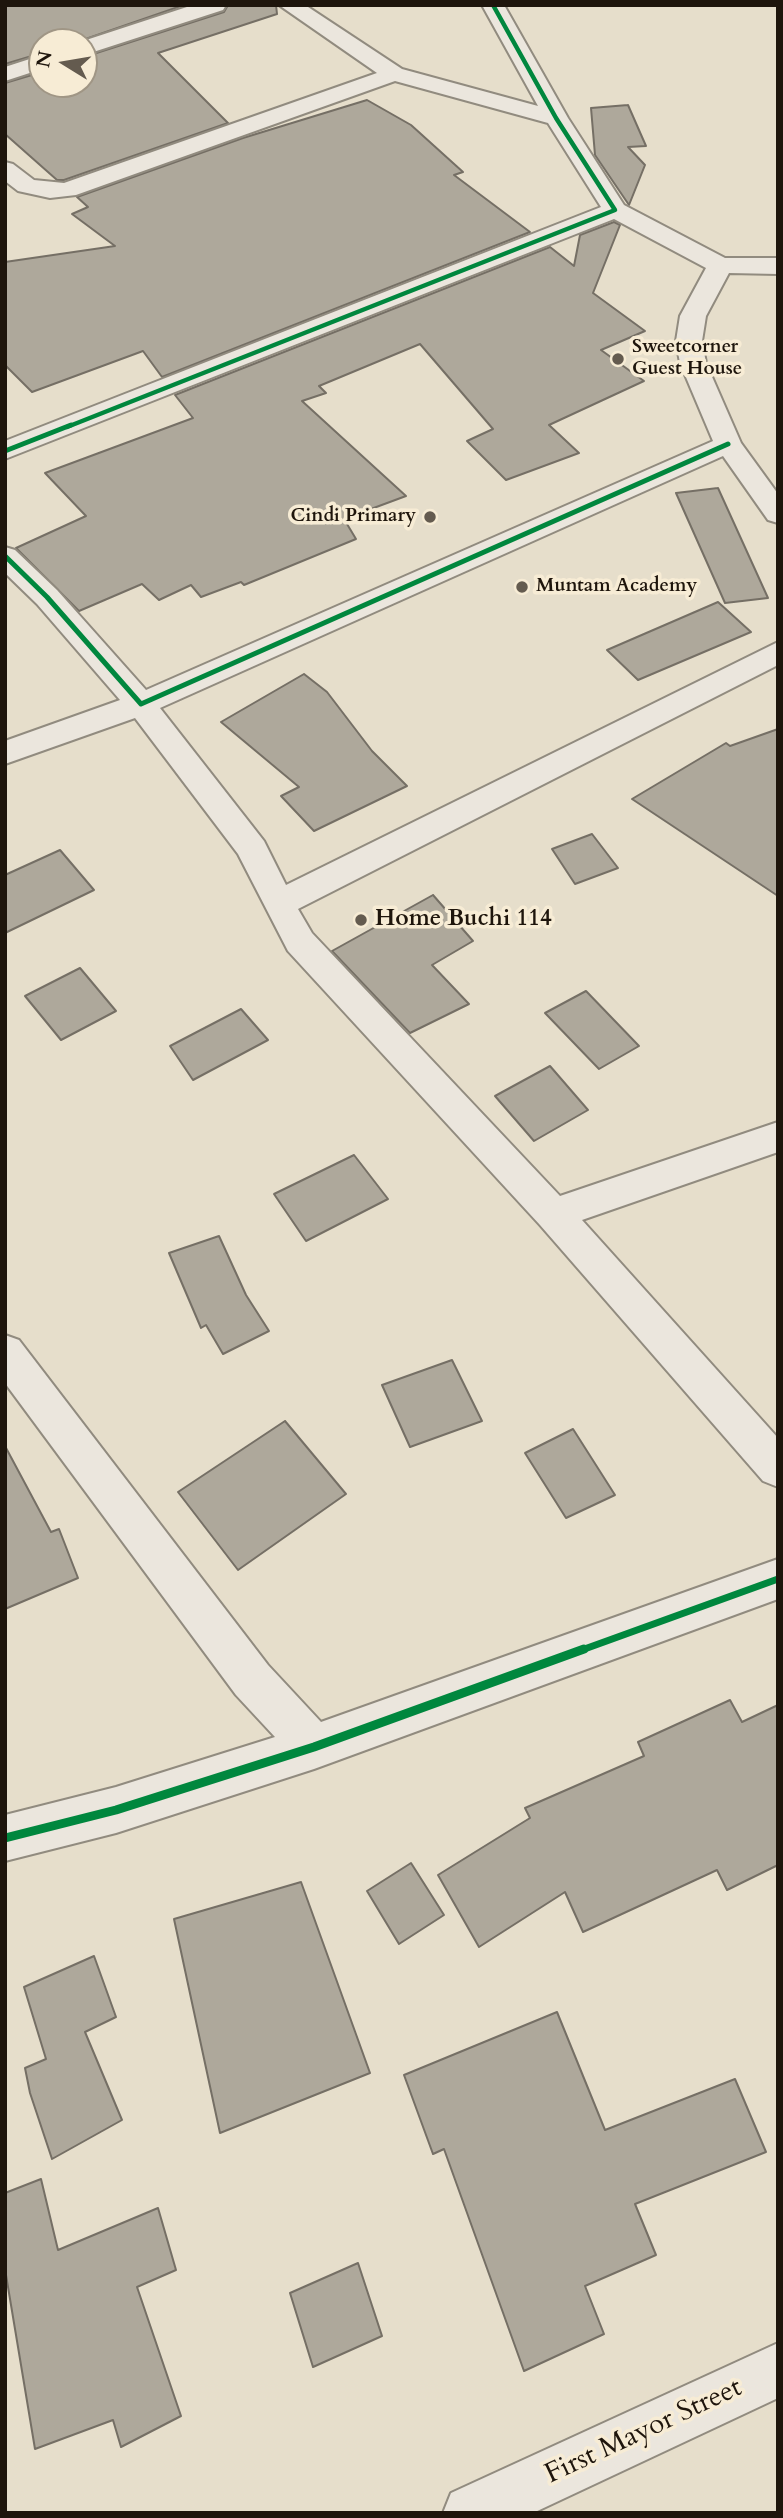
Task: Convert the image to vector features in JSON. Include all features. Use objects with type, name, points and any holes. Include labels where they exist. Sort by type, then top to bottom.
[{"type":"street","points":[[98,43],[215,5]]},
{"type":"street","points":[[290,5],[394,74],[556,118]]},
{"type":"street","points":[[493,5],[556,118],[615,210],[720,265],[778,265]]},
{"type":"street","points":[[5,74],[28,67]]},
{"type":"street","points":[[5,169],[26,186],[40,190],[67,190],[394,74]]},
{"type":"street","points":[[5,451],[615,210]]},
{"type":"street","points":[[720,265],[693,316],[689,341],[693,363],[729,443],[778,514]]},
{"type":"street","points":[[5,753],[141,704],[729,443]]},
{"type":"street","points":[[5,556],[47,597],[141,704],[252,849],[278,904],[300,942],[553,1214],[778,1468]]},
{"type":"street","points":[[278,904],[778,652]]},
{"type":"street","points":[[553,1214],[778,1137]]},
{"type":"street","points":[[5,1352],[252,1680],[314,1747]]},
{"type":"street","points":[[5,1838],[116,1810],[314,1747],[778,1579]]},
{"type":"street","name":"First Mayor Street","points":[[471,2513],[778,2370]]},
{"type":"building","points":[[5,5],[184,5],[98,35],[98,28],[28,28],[28,57],[5,64]]},
{"type":"building","points":[[228,5],[276,5],[277,14],[158,53],[228,123],[64,180],[57,180],[5,134],[5,83],[28,76],[28,98],[98,98],[98,52],[224,12]]},
{"type":"building","points":[[367,100],[411,125],[463,172],[454,175],[530,232],[162,377],[143,351],[32,392],[5,365],[5,262],[115,246],[72,214],[88,207],[77,197],[243,138]]},
{"type":"building","points":[[628,105],[646,146],[628,147],[645,165],[629,205],[595,155],[591,108]]},
{"type":"building","points":[[614,222],[620,225],[593,293],[645,331],[601,350],[644,381],[549,425],[579,453],[506,480],[467,441],[493,429],[420,344],[319,386],[326,393],[302,401],[406,496],[344,519],[356,539],[244,585],[241,582],[201,597],[191,585],[159,600],[142,584],[79,611],[16,548],[86,516],[45,473],[193,418],[175,395],[550,247],[574,266],[580,235]]},
{"type":"building","points":[[718,488],[768,598],[725,603],[676,493]]},
{"type":"building","points":[[718,602],[751,632],[638,680],[607,650]]},
{"type":"building","points":[[304,674],[327,692],[372,751],[407,786],[314,831],[281,796],[299,787],[221,722]]},
{"type":"building","points":[[778,729],[778,896],[632,799],[726,743],[730,746]]},
{"type":"building","points":[[592,834],[618,868],[575,884],[552,849]]},
{"type":"building","points":[[60,850],[94,890],[5,933],[5,875]]},
{"type":"building","points":[[433,895],[473,941],[432,965],[469,1004],[410,1033],[332,951]]},
{"type":"building","points":[[80,968],[116,1011],[61,1040],[25,996]]},
{"type":"building","points":[[586,991],[639,1046],[599,1069],[545,1013]]},
{"type":"building","points":[[241,1009],[268,1040],[193,1080],[170,1046]]},
{"type":"building","points":[[550,1066],[588,1110],[534,1141],[495,1096]]},
{"type":"building","points":[[354,1155],[388,1199],[306,1241],[274,1194]]},
{"type":"building","points":[[219,1236],[246,1295],[269,1331],[223,1354],[206,1325],[201,1328],[169,1253]]},
{"type":"building","points":[[452,1360],[482,1421],[410,1447],[382,1385]]},
{"type":"building","points":[[285,1421],[346,1494],[238,1570],[178,1492]]},
{"type":"building","points":[[573,1429],[615,1495],[566,1518],[525,1453]]},
{"type":"building","points":[[5,1446],[51,1532],[59,1529],[78,1578],[5,1609]]},
{"type":"building","points":[[730,1700],[742,1722],[778,1705],[778,1865],[727,1890],[717,1870],[583,1932],[565,1892],[479,1947],[438,1875],[530,1818],[525,1808],[644,1756],[638,1742]]},
{"type":"building","points":[[411,1863],[444,1915],[399,1944],[367,1891]]},
{"type":"building","points":[[301,1882],[370,2073],[220,2133],[174,1919]]},
{"type":"building","points":[[94,1956],[116,2017],[85,2032],[122,2120],[52,2159],[30,2093],[25,2068],[46,2059],[24,1987]]},
{"type":"building","points":[[557,2012],[605,2130],[735,2079],[766,2152],[635,2204],[656,2255],[585,2286],[604,2334],[524,2371],[444,2149],[433,2154],[404,2075]]},
{"type":"building","points":[[41,2179],[58,2250],[158,2208],[176,2270],[137,2287],[181,2416],[121,2447],[113,2420],[35,2449],[5,2269],[5,2193]]},
{"type":"building","points":[[358,2263],[382,2336],[313,2367],[290,2293]]},
{"type":"cycle path","points":[[5,451],[615,210],[556,118],[493,5]]},
{"type":"cycle path","points":[[5,556],[47,597],[141,704],[728,444]]},
{"type":"cycle path","points":[[5,1838],[116,1810],[314,1747],[778,1579]]},
{"type":"place","name":"Sweetcorner Guest House","points":[[618,359]]},
{"type":"place","name":"Cindi Primary","points":[[430,517]]},
{"type":"place","name":"Muntam Academy","points":[[522,587]]},
{"type":"place","name":"Home Buchi 114","points":[[361,920]]}]
